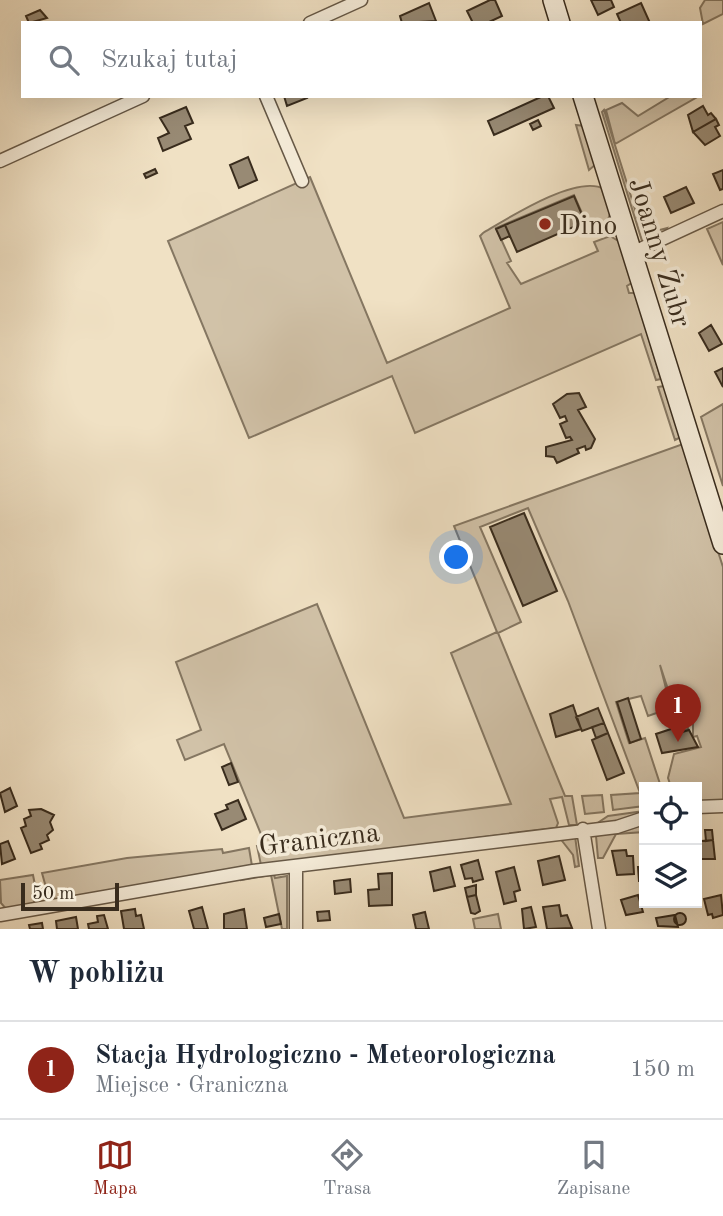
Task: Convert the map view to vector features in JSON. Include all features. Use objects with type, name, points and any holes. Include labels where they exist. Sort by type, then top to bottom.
[{"type":"street","points":[[314,21],[361,0]]},
{"type":"street","points":[[553,0],[559,21]]},
{"type":"street","points":[[0,160],[139,98]]},
{"type":"street","points":[[267,98],[302,181]]},
{"type":"street","name":"Joanny Żubr","points":[[584,98],[723,544]]},
{"type":"street","points":[[632,253],[723,211]]},
{"type":"street","points":[[702,807],[723,806]]},
{"type":"street","name":"Graniczna","points":[[0,915],[230,874],[583,829],[617,827],[639,820]]},
{"type":"street","points":[[583,829],[599,929]]},
{"type":"street","points":[[296,867],[296,929]]},
{"type":"shaded area","points":[[705,0],[723,0],[723,14],[703,24],[700,8]]},
{"type":"shaded area","points":[[668,98],[696,98],[615,144],[606,110],[622,103],[638,116]]},
{"type":"shaded area","points":[[604,110],[640,225],[656,231],[667,228],[665,232],[645,241],[642,241],[602,112]]},
{"type":"shaded area","points":[[576,125],[585,126],[595,165],[589,170]]},
{"type":"shaded area","points":[[310,177],[387,363],[510,308],[480,236],[483,233],[526,208],[561,192],[592,186],[604,189],[610,214],[606,225],[595,229],[591,220],[586,222],[574,195],[496,228],[511,261],[507,263],[521,284],[598,251],[594,242],[610,236],[620,242],[633,282],[627,286],[629,293],[635,293],[661,379],[656,380],[641,334],[415,433],[392,376],[249,438],[168,241]]},
{"type":"shaded area","points":[[723,222],[723,265],[707,229]]},
{"type":"shaded area","points":[[664,386],[681,437],[675,440],[658,387]]},
{"type":"shaded area","points":[[723,404],[723,486],[701,417]]},
{"type":"shaded area","points":[[683,444],[723,567],[723,801],[702,803],[702,782],[669,782],[674,754],[701,747],[697,736],[693,737],[693,723],[687,724],[688,729],[683,731],[679,723],[660,665],[671,708],[648,716],[641,696],[616,702],[629,743],[645,738],[659,782],[639,782],[639,790],[568,601],[528,508],[480,527],[521,622],[498,633],[565,796],[572,796],[577,825],[569,825],[562,797],[550,799],[558,823],[556,828],[261,865],[257,846],[265,844],[224,744],[185,760],[177,740],[201,730],[176,662],[317,604],[404,818],[511,804],[451,653],[497,632],[454,526]]},
{"type":"shaded area","points":[[639,793],[639,807],[613,810],[611,795]]},
{"type":"shaded area","points":[[602,795],[604,812],[585,814],[582,796]]},
{"type":"shaded area","points":[[639,812],[631,819],[596,824],[608,816]]},
{"type":"shaded area","points":[[639,823],[639,832],[616,834],[603,858],[598,858],[596,836]]},
{"type":"shaded area","points":[[575,836],[579,866],[575,867],[573,855],[559,837]]},
{"type":"shaded area","points":[[249,848],[252,866],[56,900],[47,891],[42,873],[127,858],[222,849],[223,853]]},
{"type":"shaded area","points":[[273,872],[275,878],[287,876],[287,929],[282,929],[271,875],[241,880],[241,876]]},
{"type":"shaded area","points":[[33,875],[37,895],[33,904],[6,909],[1,903],[0,880]]},
{"type":"shaded area","points":[[498,914],[501,929],[475,929],[473,919]]},
{"type":"building","points":[[495,0],[502,16],[491,21],[472,21],[467,11]]},
{"type":"building","points":[[591,0],[611,0],[614,7],[598,15]]},
{"type":"building","points":[[429,3],[436,21],[401,21],[400,16]]},
{"type":"building","points":[[641,3],[649,21],[620,21],[617,14]]},
{"type":"building","points":[[40,10],[47,18],[28,21],[26,16]]},
{"type":"building","points":[[285,98],[307,98],[287,106]]},
{"type":"building","points":[[539,98],[549,98],[554,108],[494,135],[488,121]]},
{"type":"building","points":[[703,106],[708,115],[711,113],[716,119],[693,132],[688,115]]},
{"type":"building","points":[[186,107],[193,123],[185,126],[191,139],[163,151],[158,138],[169,133],[160,118]]},
{"type":"building","points":[[716,119],[719,125],[715,127],[720,136],[705,145],[693,132]]},
{"type":"building","points":[[538,120],[541,126],[533,130],[530,124]]},
{"type":"building","points":[[248,157],[257,180],[239,188],[230,165]]},
{"type":"building","points":[[155,169],[157,173],[146,178],[144,174]]},
{"type":"building","points":[[723,170],[723,189],[720,190],[713,174]]},
{"type":"building","points":[[686,187],[694,203],[671,213],[664,197]]},
{"type":"building","name":"Dino","points":[[574,196],[585,222],[517,252],[505,225]]},
{"type":"building","points":[[505,225],[510,236],[501,240],[496,229]]},
{"type":"building","points":[[711,325],[722,344],[709,351],[699,333]]},
{"type":"building","points":[[723,368],[723,387],[715,372]]},
{"type":"building","points":[[579,393],[586,407],[578,410],[595,439],[591,448],[586,450],[585,446],[577,449],[579,453],[557,463],[554,457],[546,456],[546,447],[572,440],[570,437],[566,438],[560,424],[567,421],[565,416],[560,418],[553,404],[567,394]]},
{"type":"building","points":[[524,513],[557,591],[523,606],[490,527]]},
{"type":"building","points":[[628,698],[641,739],[630,743],[617,702]]},
{"type":"building","points":[[573,705],[581,729],[556,737],[550,714]]},
{"type":"building","points":[[598,708],[604,723],[582,731],[576,717]]},
{"type":"building","points":[[604,723],[608,733],[596,738],[592,727]]},
{"type":"building","points":[[677,727],[679,733],[689,730],[698,747],[662,753],[656,734]]},
{"type":"building","points":[[608,733],[624,773],[607,780],[592,740]]},
{"type":"building","points":[[231,763],[238,782],[229,785],[222,767]]},
{"type":"building","points":[[10,788],[17,806],[5,812],[0,793]]},
{"type":"building","points":[[238,800],[246,819],[222,830],[215,814],[228,809],[226,805]]},
{"type":"building","points":[[41,809],[54,815],[50,822],[53,830],[47,835],[49,840],[40,844],[42,849],[31,853],[21,828],[26,826],[24,819],[31,816],[29,810]]},
{"type":"building","points":[[705,830],[712,830],[713,840],[706,841]]},
{"type":"building","points":[[713,840],[715,859],[702,859],[702,841]]},
{"type":"building","points":[[8,841],[15,859],[2,864],[0,844]]},
{"type":"building","points":[[626,850],[627,856],[633,856],[634,874],[617,875],[612,851]]},
{"type":"building","points":[[559,856],[565,880],[543,885],[538,861]]},
{"type":"building","points":[[478,860],[483,879],[473,882],[472,878],[465,879],[461,865]]},
{"type":"building","points":[[450,867],[455,886],[434,891],[430,872]]},
{"type":"building","points":[[514,867],[520,890],[514,892],[516,901],[504,904],[496,872]]},
{"type":"building","points":[[392,873],[392,905],[369,906],[368,890],[379,889],[378,874]]},
{"type":"building","points":[[350,879],[351,892],[335,894],[334,881]]},
{"type":"building","points":[[476,885],[476,895],[467,897],[465,888]]},
{"type":"building","points":[[476,895],[480,911],[475,914],[471,913],[467,897]]},
{"type":"building","points":[[638,895],[639,908],[643,912],[626,915],[621,900]]},
{"type":"building","points":[[721,895],[723,915],[713,918],[712,914],[708,915],[704,899]]},
{"type":"building","points":[[559,905],[561,916],[567,915],[572,928],[547,929],[543,907]]},
{"type":"building","points":[[202,907],[208,929],[194,929],[189,911]]},
{"type":"building","points":[[531,907],[536,927],[524,929],[522,909]]},
{"type":"building","points":[[135,909],[136,916],[141,915],[144,929],[124,929],[121,911]]},
{"type":"building","points":[[244,909],[247,929],[224,929],[224,914]]},
{"type":"building","points":[[329,911],[330,920],[318,921],[317,912]]},
{"type":"building","points":[[425,912],[429,929],[416,929],[413,915]]},
{"type":"building","points":[[680,913],[686,919],[680,925],[674,919]]},
{"type":"building","points":[[279,914],[281,924],[266,927],[264,918]]},
{"type":"building","points":[[104,915],[108,929],[89,929],[88,924],[98,922],[97,916]]},
{"type":"building","points":[[675,915],[678,927],[658,926],[656,918]]},
{"type":"building","points":[[76,917],[78,929],[57,929],[56,921]]},
{"type":"building","points":[[42,923],[43,929],[30,929],[29,925]]},
{"type":"place","name":"Dino","points":[[545,224]]},
{"type":"place","name":"Stacja Hydrologiczno - Meteorologiczna","points":[[678,742]]}]
